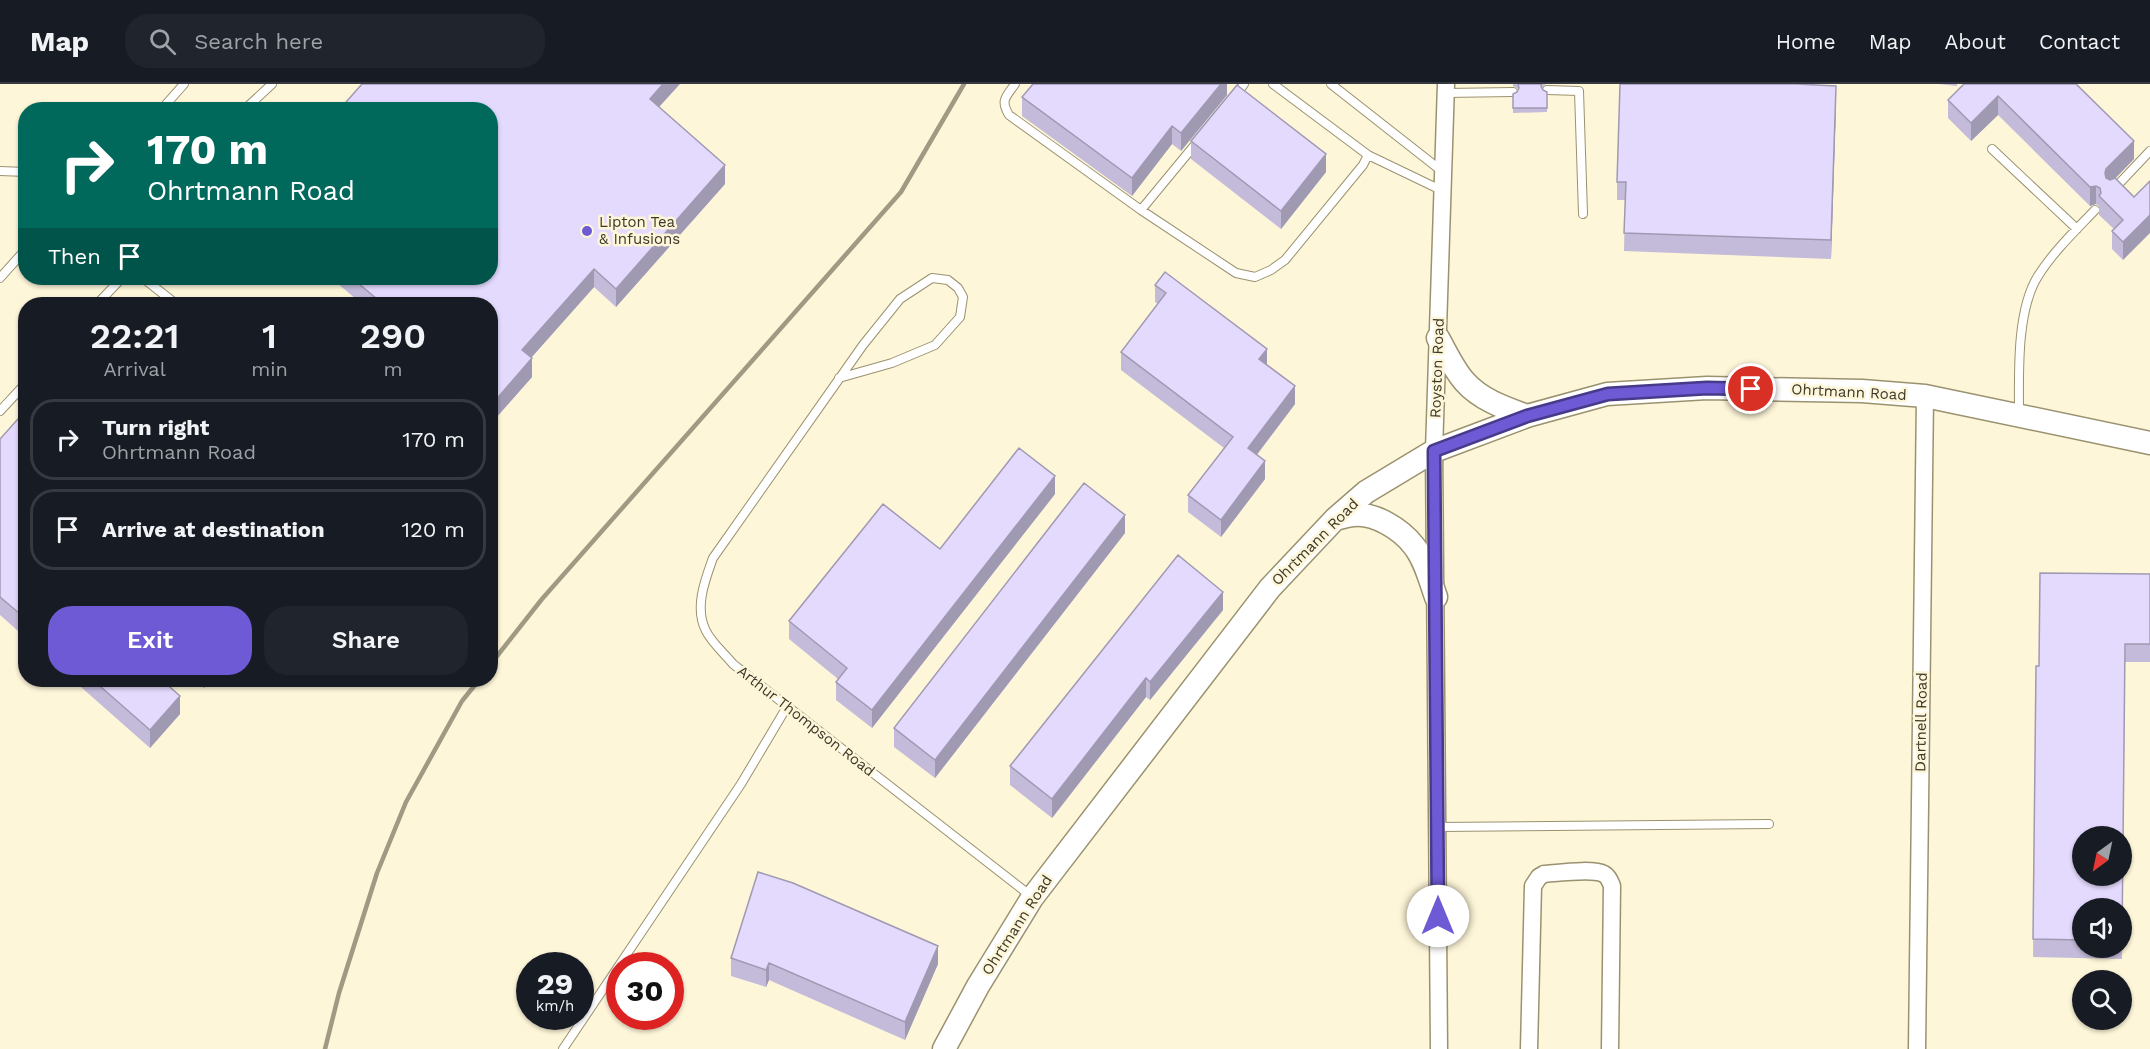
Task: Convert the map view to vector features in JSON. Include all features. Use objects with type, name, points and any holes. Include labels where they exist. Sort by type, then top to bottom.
[{"type":"main road","points":[[1438,338],[1464,381],[1475,392],[1504,408],[1527,416]]},
{"type":"main road","name":"Ohrtmann Road","points":[[944,1049],[978,986],[1032,898],[1270,588],[1335,519],[1366,492],[1434,451],[1527,416],[1608,394],[1707,388],[1862,391],[1925,396],[2150,443]]},
{"type":"main road","points":[[1335,519],[1354,515],[1370,516],[1394,527],[1414,545],[1425,565],[1436,597]]},
{"type":"street","name":"Royston Road","points":[[1439,1049],[1434,451],[1446,89]]},
{"type":"street","name":"Dartnell Road","points":[[1917,1049],[1925,396]]},
{"type":"street","points":[[1529,1049],[1533,886],[1539,877],[1545,874],[1596,872],[1605,874],[1612,886],[1610,1049]]},
{"type":"lane","points":[[167,102],[184,84]]},
{"type":"lane","points":[[253,102],[272,84]]},
{"type":"lane","points":[[1015,84],[1004,101],[1009,115],[1141,210],[1236,273],[1255,277],[1285,260],[1363,165],[1368,155]]},
{"type":"lane","points":[[1230,102],[1244,84]]},
{"type":"lane","points":[[1273,84],[1368,155],[1444,191]]},
{"type":"lane","points":[[1331,84],[1443,172]]},
{"type":"lane","points":[[1446,89],[1490,88],[1513,92]]},
{"type":"lane","points":[[1547,90],[1581,88],[1584,214]]},
{"type":"lane","points":[[1141,210],[1207,129]]},
{"type":"lane","points":[[1992,149],[2077,229]]},
{"type":"lane","points":[[2111,192],[2150,151]]},
{"type":"lane","points":[[0,171],[18,172]]},
{"type":"lane","points":[[2019,416],[2019,375],[2024,309],[2037,277],[2095,210]]},
{"type":"lane","points":[[0,278],[18,258]]},
{"type":"lane","name":"Arthur Thompson Road","points":[[839,378],[892,363],[934,345],[960,317],[963,297],[958,288],[948,280],[932,278],[900,299],[839,378],[713,558],[702,588],[701,612],[706,630],[733,664],[1032,898]]},
{"type":"lane","points":[[104,297],[115,285]]},
{"type":"lane","points":[[152,285],[167,297]]},
{"type":"lane","points":[[0,411],[18,392]]},
{"type":"lane","points":[[563,1049],[741,784],[788,705]]},
{"type":"lane","points":[[1438,826],[1769,824]]},
{"type":"building","name":"Lipton Tea & Infusions","points":[[362,84],[663,84],[650,99],[725,165],[616,289],[594,269],[522,350],[532,358],[498,397],[498,297],[375,297],[360,285],[498,285],[498,102],[346,102]]},
{"type":"building","points":[[1033,84],[1221,84],[1181,133],[1172,126],[1132,178],[1022,97]]},
{"type":"building","points":[[1518,84],[1541,84],[1543,90],[1547,92],[1547,108],[1513,108],[1513,94],[1519,88]]},
{"type":"building","points":[[1620,84],[1836,86],[1831,240],[1624,233],[1626,182],[1617,182]]},
{"type":"building","points":[[1964,84],[2076,84],[2134,141],[2106,169],[2106,178],[2110,180],[2115,178],[2134,197],[2150,181],[2150,215],[2123,242],[2112,231],[2123,220],[2099,196],[2100,188],[2090,187],[1998,96],[1971,123],[1948,100]]},
{"type":"building","points":[[1237,85],[1326,154],[1281,211],[1191,141]]},
{"type":"building","points":[[1165,272],[1267,349],[1259,359],[1295,386],[1248,448],[1265,461],[1221,520],[1188,495],[1233,437],[1121,352],[1166,293],[1155,285]]},
{"type":"building","points":[[18,419],[18,612],[0,597],[0,439]]},
{"type":"building","points":[[1019,448],[1055,476],[872,710],[836,682],[847,668],[789,621],[883,504],[940,549]]},
{"type":"building","points":[[1084,483],[1125,515],[935,760],[894,728]]},
{"type":"building","points":[[1178,555],[1223,592],[1150,682],[1146,678],[1052,799],[1010,766]]},
{"type":"building","points":[[2040,573],[2150,574],[2150,644],[2125,644],[2123,826],[2072,826],[2072,886],[2123,886],[2122,898],[2072,898],[2072,940],[2033,939],[2036,666],[2039,666]]},
{"type":"building","points":[[101,687],[170,687],[180,696],[150,730]]},
{"type":"building","points":[[758,872],[793,883],[938,946],[905,1022],[769,963],[766,970],[731,958]]},
{"type":"railway","points":[[498,655],[542,599],[901,192],[964,84]]},
{"type":"railway","points":[[325,1049],[339,993],[377,873],[406,802],[462,701],[473,687]]},
{"type":"place","name":"Lipton Tea & Infusions","points":[[587,231]]},
{"type":"route","points":[[1438,916],[1434,451],[1527,416],[1608,394],[1707,388],[1751,389]]}]
